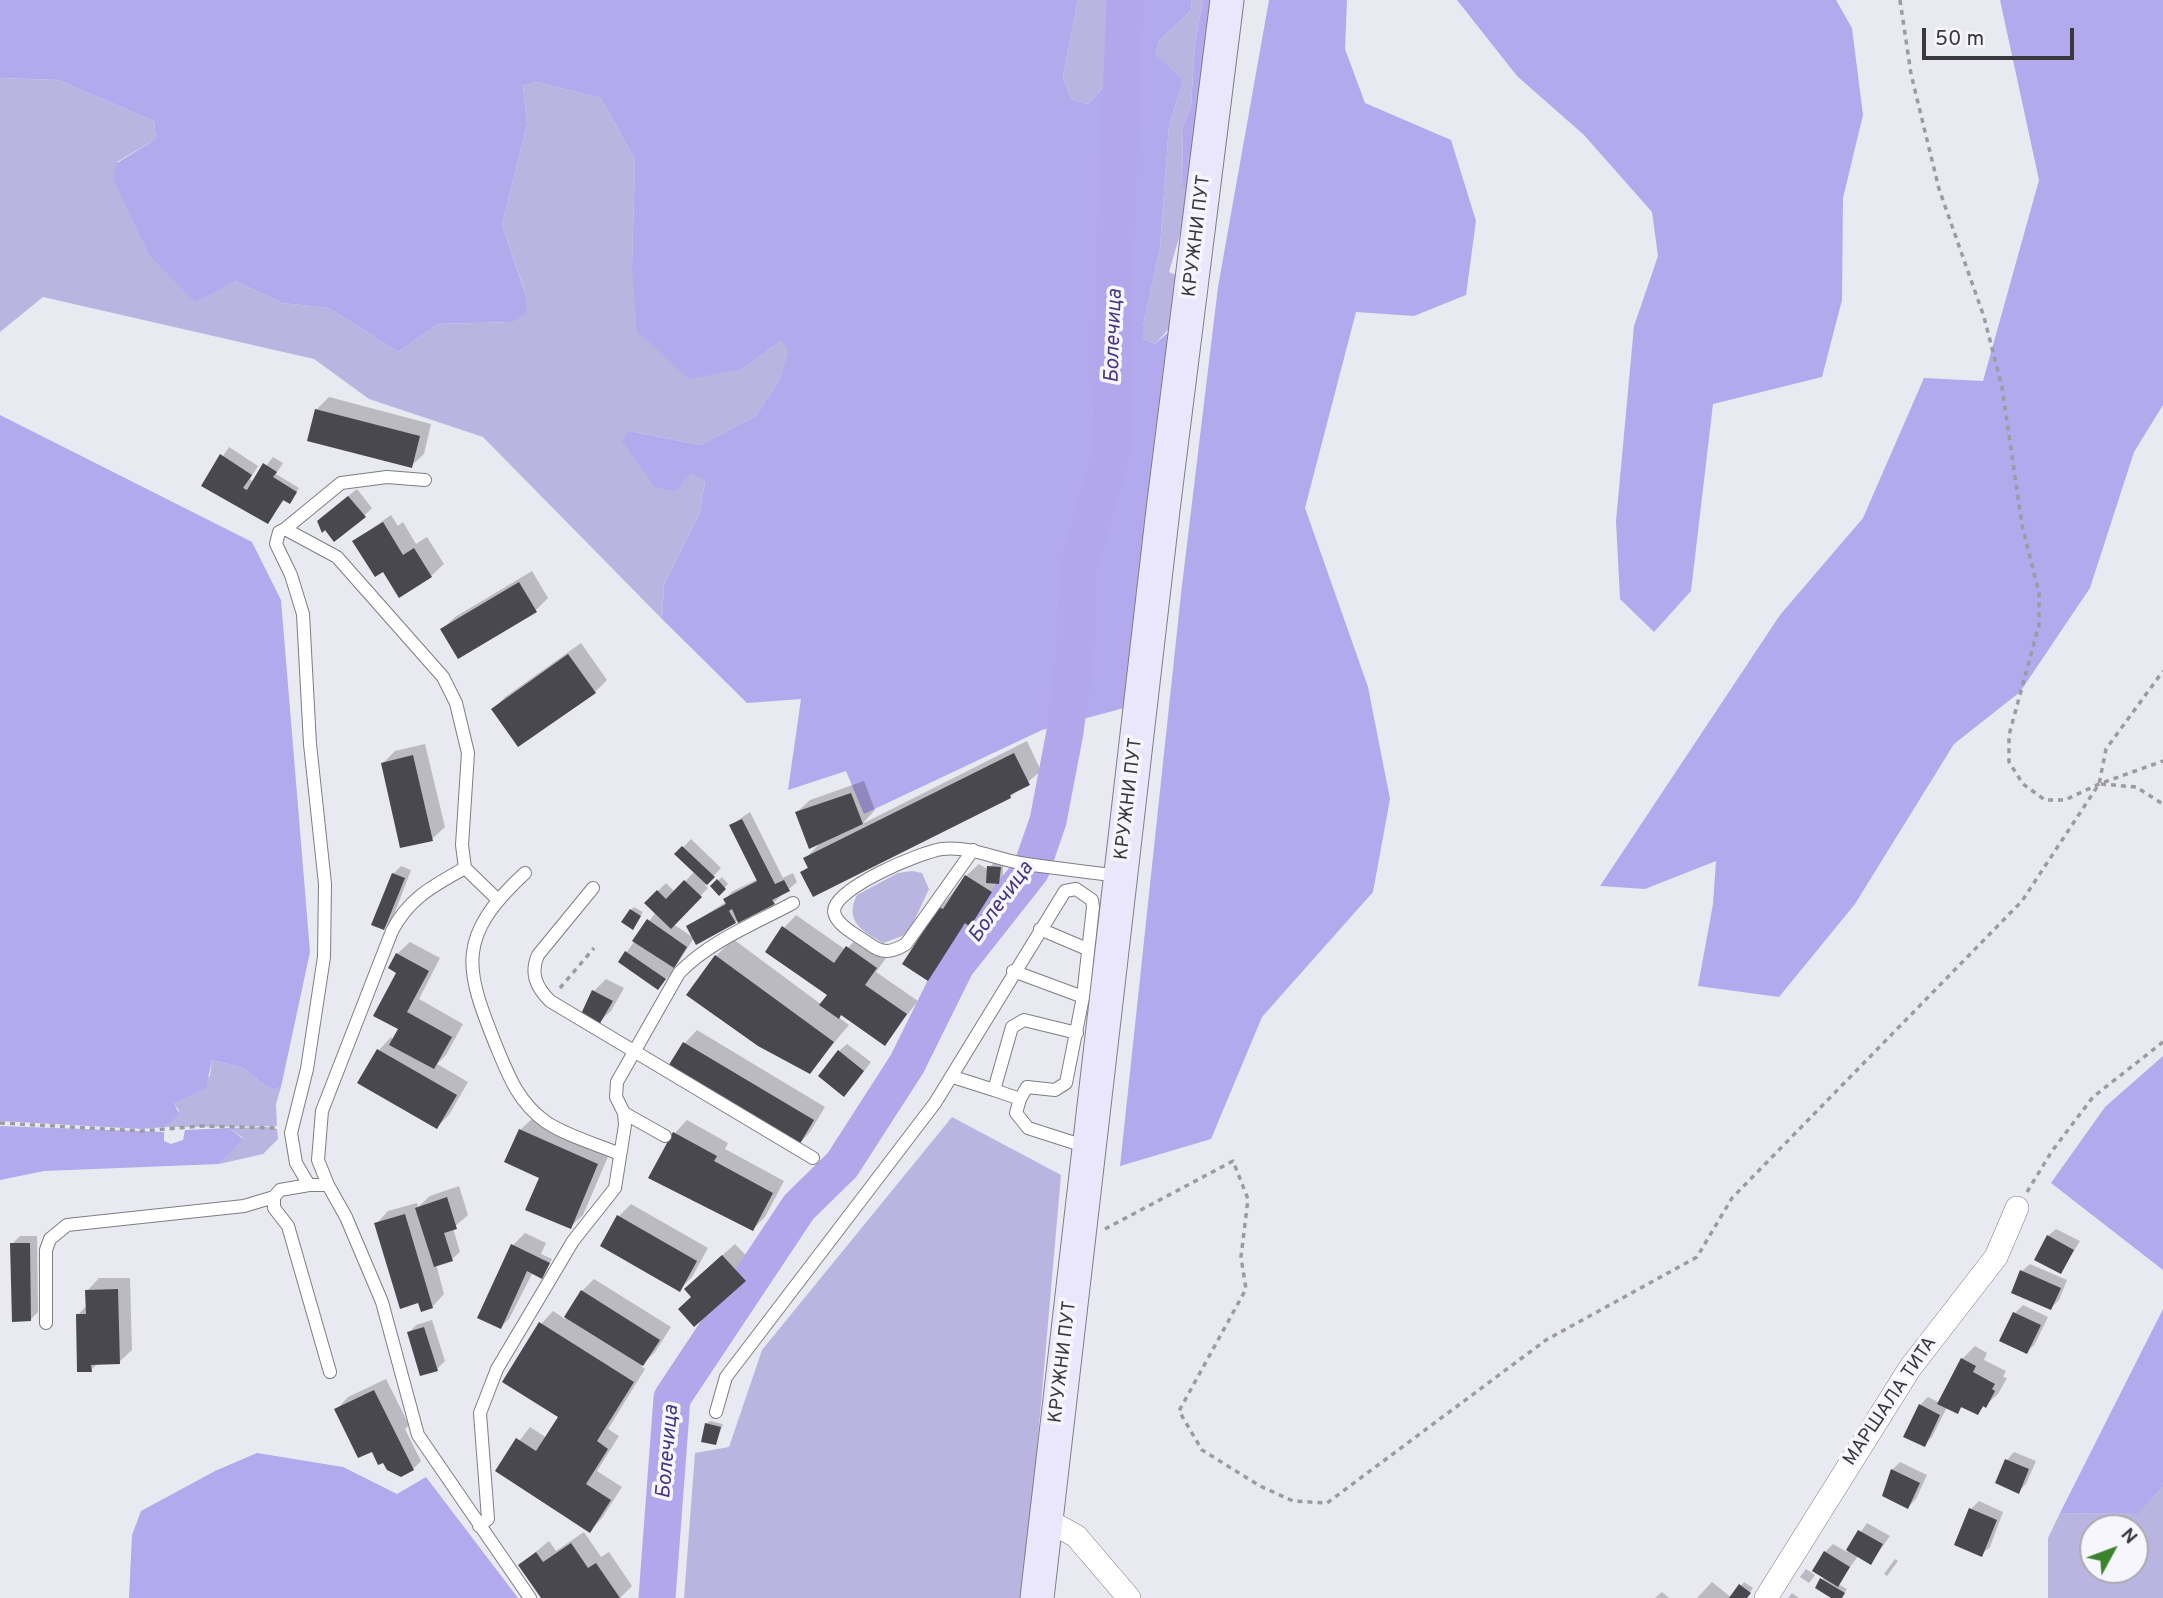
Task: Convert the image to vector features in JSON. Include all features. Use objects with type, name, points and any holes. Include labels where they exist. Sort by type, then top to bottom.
[{"type":"main road","name":"КРУЖНИ ПУТ","points":[[1037,1598],[1163,510],[1227,0]]},
{"type":"street","name":"МАРШАЛА ТИТА","points":[[1766,1598],[1910,1368],[1996,1257],[2017,1208]]},
{"type":"street","points":[[1045,1519],[1076,1536],[1129,1598]]},
{"type":"lane","points":[[309,1185],[296,1163],[291,1133],[307,1069],[324,957],[325,884],[310,744],[303,614],[291,575],[276,544],[279,532],[341,483],[387,477],[425,480]]},
{"type":"lane","points":[[285,529],[337,557],[443,677],[456,703],[468,752],[462,845],[465,868],[497,899]]},
{"type":"lane","points":[[973,850],[906,944],[894,952],[879,951],[838,921],[834,911],[837,902],[847,890],[921,854],[942,849],[973,850],[1018,863],[1121,876]]},
{"type":"lane","points":[[465,868],[418,895],[402,911],[322,1111],[318,1160],[346,1217],[382,1302],[418,1435],[530,1598]]},
{"type":"lane","points":[[525,873],[497,899],[484,921],[473,951],[471,974],[475,993],[513,1089],[548,1123],[620,1154]]},
{"type":"lane","points":[[593,888],[538,955],[533,965],[541,991],[550,1001],[813,1158]]},
{"type":"lane","points":[[716,1412],[720,1391],[733,1366],[953,1077],[1040,929],[1065,891],[1076,888],[1092,900],[1083,997],[1066,1083],[1055,1090],[1027,1087],[1016,1113],[1028,1128],[1089,1148]]},
{"type":"lane","points":[[479,1526],[488,1519],[480,1413],[497,1369],[573,1241],[615,1188],[624,1113],[616,1097],[617,1082],[678,973],[704,950],[793,903]]},
{"type":"lane","points":[[1040,929],[1087,949]]},
{"type":"lane","points":[[1013,971],[1083,997]]},
{"type":"lane","points":[[995,1090],[1012,1027],[1017,1022],[1024,1020],[1077,1033]]},
{"type":"lane","points":[[953,1077],[1020,1099]]},
{"type":"lane","points":[[624,1113],[665,1136]]},
{"type":"lane","points":[[46,1323],[46,1250],[50,1239],[67,1225],[244,1206],[274,1197],[280,1191],[309,1185],[328,1185]]},
{"type":"lane","points":[[274,1197],[274,1208],[288,1226],[330,1372]]},
{"type":"path","points":[[1900,0],[1912,74],[1939,189],[1984,317],[2002,387],[2022,526],[2039,593],[2039,625],[2009,735],[2009,762],[2023,784],[2045,800],[2065,800],[2099,784],[2163,761]]},
{"type":"path","points":[[1078,1235],[1111,1228],[1234,1161],[1248,1199],[1241,1257],[1246,1289],[1179,1411],[1202,1450],[1260,1486],[1293,1501],[1327,1503],[1546,1340],[1697,1257],[1732,1198],[2022,901],[2099,784],[2106,749],[2163,671]]},
{"type":"path","points":[[2099,784],[2136,787],[2163,804]]},
{"type":"path","points":[[550,1001],[594,948]]},
{"type":"path","points":[[2017,1208],[2052,1151],[2093,1097],[2163,1042]]},
{"type":"path","points":[[0,1123],[142,1131],[267,1126],[291,1133]]},
{"type":"shaded area","points":[[0,0],[1078,0],[1063,77],[1071,99],[1088,104],[1120,70],[1120,0],[1192,0],[1191,10],[1159,41],[1156,55],[1181,78],[1181,88],[1169,125],[1160,248],[1143,326],[1143,339],[1155,344],[1174,327],[1124,708],[1042,730],[864,814],[846,771],[788,790],[801,699],[747,703],[662,619],[664,585],[700,512],[705,481],[691,473],[675,491],[655,487],[622,441],[629,431],[700,445],[756,416],[780,378],[789,351],[781,341],[742,369],[689,379],[637,331],[632,268],[635,160],[601,98],[536,82],[523,86],[527,125],[502,225],[525,293],[527,313],[512,322],[438,324],[398,352],[329,308],[282,303],[235,281],[195,302],[150,256],[113,179],[117,163],[156,139],[154,121],[58,80],[0,78]]},
{"type":"shaded area","points":[[1078,0],[1120,0],[1120,70],[1088,104],[1071,99],[1063,77]]},
{"type":"shaded area","points":[[1192,0],[1203,0],[1195,43],[1191,106],[1183,126],[1182,186],[1194,187],[1169,272],[1183,278],[1178,331],[1168,330],[1155,344],[1143,339],[1143,326],[1160,248],[1169,125],[1181,88],[1181,78],[1156,56],[1159,41],[1191,10]]},
{"type":"shaded area","points":[[1203,0],[1215,0],[1187,188],[1182,186],[1183,126],[1191,106],[1195,43]]},
{"type":"shaded area","points":[[1269,0],[1347,0],[1345,49],[1365,103],[1451,140],[1476,221],[1466,295],[1414,316],[1356,312],[1305,508],[1368,687],[1390,799],[1373,892],[1262,1017],[1211,1139],[1120,1166],[1181,594],[1218,287]]},
{"type":"shaded area","points":[[1457,0],[1836,0],[1852,28],[1863,115],[1843,198],[1842,300],[1822,377],[1713,404],[1691,591],[1654,632],[1620,599],[1616,521],[1634,326],[1658,256],[1652,212],[1584,135],[1517,76]]},
{"type":"shaded area","points":[[2000,0],[2163,0],[2163,405],[2134,452],[2090,588],[2020,692],[1954,744],[1855,904],[1779,997],[1698,986],[1713,904],[1716,861],[1645,889],[1600,886],[1780,615],[1863,518],[1924,378],[1983,381],[2039,180]]},
{"type":"shaded area","points":[[0,78],[58,80],[154,121],[156,139],[117,162],[235,281],[282,303],[329,308],[398,352],[438,324],[511,322],[525,292],[502,225],[527,125],[523,86],[536,82],[601,98],[635,160],[632,268],[742,369],[781,341],[790,351],[780,378],[756,416],[700,445],[629,431],[705,481],[700,512],[664,585],[662,619],[483,437],[369,399],[314,359],[43,297],[0,332]]},
{"type":"shaded area","points":[[0,415],[252,542],[281,600],[310,952],[281,1087],[271,1090],[243,1068],[212,1060],[206,1088],[174,1103],[179,1114],[165,1127],[142,1129],[0,1121]]},
{"type":"shaded area","points":[[898,873],[922,873],[929,889],[908,934],[883,943],[857,924],[853,912],[857,895]]},
{"type":"shaded area","points":[[2163,1056],[2163,1270],[2051,1183],[2105,1107]]},
{"type":"shaded area","points":[[212,1060],[243,1068],[271,1090],[281,1087],[276,1104],[277,1126],[165,1127],[179,1111],[174,1103],[210,1076]]},
{"type":"shaded area","points":[[952,1117],[1061,1175],[1024,1598],[684,1598],[695,1453],[729,1447],[762,1350]]},
{"type":"shaded area","points":[[0,1126],[164,1132],[164,1141],[171,1144],[183,1140],[185,1130],[229,1128],[243,1139],[219,1164],[44,1171],[0,1180]]},
{"type":"shaded area","points":[[229,1128],[277,1129],[278,1139],[263,1154],[219,1164],[243,1138]]},
{"type":"shaded area","points":[[2163,1309],[2163,1487],[2137,1514],[2060,1513]]},
{"type":"shaded area","points":[[257,1453],[343,1467],[397,1494],[426,1477],[518,1598],[129,1598],[132,1535],[141,1511],[215,1471]]},
{"type":"shaded area","points":[[2163,1487],[2163,1598],[2048,1598],[2048,1538],[2060,1513],[2136,1514]]},
{"type":"building","points":[[315,409],[420,436],[412,468],[307,441]]},
{"type":"building","points":[[220,454],[252,475],[243,488],[247,490],[263,463],[277,472],[273,477],[297,492],[290,504],[283,500],[268,524],[201,486]]},
{"type":"building","points":[[348,496],[366,517],[334,542],[325,530],[322,533],[317,521]]},
{"type":"building","points":[[383,522],[403,555],[414,548],[432,577],[399,598],[383,572],[375,577],[352,541]]},
{"type":"building","points":[[519,582],[537,612],[458,659],[440,629]]},
{"type":"building","points":[[568,654],[596,693],[518,747],[491,709]]},
{"type":"building","points":[[1014,753],[1030,785],[1010,795],[1011,798],[813,897],[800,872],[808,868],[803,858]]},
{"type":"building","points":[[413,755],[433,841],[400,848],[381,763]]},
{"type":"building","points":[[851,793],[863,824],[809,849],[795,812]]},
{"type":"building","points":[[742,819],[775,884],[784,880],[790,891],[772,900],[775,904],[738,923],[732,909],[729,911],[736,923],[696,945],[686,926],[726,904],[723,899],[757,881],[729,825]]},
{"type":"building","points":[[682,846],[715,877],[707,885],[674,854]]},
{"type":"building","points":[[987,866],[1001,867],[999,884],[986,883]]},
{"type":"building","points":[[392,873],[405,878],[384,930],[371,925]]},
{"type":"building","points":[[965,875],[992,892],[970,927],[965,923],[928,981],[902,964],[939,907],[943,909]]},
{"type":"building","points":[[717,879],[726,889],[719,896],[710,886]]},
{"type":"building","points":[[684,880],[702,897],[671,929],[644,903],[657,890],[666,899]]},
{"type":"building","points":[[630,909],[641,916],[633,930],[621,922]]},
{"type":"building","points":[[647,919],[687,947],[674,968],[632,941]]},
{"type":"building","points":[[782,926],[834,963],[846,946],[877,968],[865,985],[907,1014],[885,1046],[841,1015],[839,1019],[819,1005],[827,995],[765,952]]},
{"type":"building","points":[[625,951],[666,979],[658,990],[618,962]]},
{"type":"building","points":[[396,953],[429,971],[407,1012],[452,1037],[434,1069],[389,1045],[398,1029],[373,1016],[396,973],[388,968]]},
{"type":"building","points":[[715,955],[834,1042],[810,1074],[758,1046],[686,995]]},
{"type":"building","points":[[592,990],[613,1001],[599,1025],[581,1014]]},
{"type":"building","points":[[683,1042],[814,1120],[798,1147],[667,1068]]},
{"type":"building","points":[[377,1049],[457,1095],[437,1129],[357,1083]]},
{"type":"building","points":[[838,1050],[864,1071],[844,1097],[818,1076]]},
{"type":"building","points":[[519,1129],[598,1164],[571,1229],[525,1210],[539,1178],[504,1162]]},
{"type":"building","points":[[673,1132],[717,1156],[714,1161],[773,1193],[753,1231],[648,1178]]},
{"type":"building","points":[[447,1197],[457,1229],[444,1233],[453,1261],[434,1267],[415,1208]]},
{"type":"building","points":[[405,1214],[433,1308],[421,1312],[418,1303],[400,1309],[374,1223]]},
{"type":"building","points":[[617,1215],[697,1261],[680,1292],[600,1246]]},
{"type":"building","points":[[2047,1235],[2074,1250],[2061,1274],[2034,1260]]},
{"type":"building","points":[[10,1243],[30,1243],[31,1321],[12,1322]]},
{"type":"building","points":[[511,1244],[550,1263],[542,1279],[527,1271],[501,1329],[477,1318]]},
{"type":"building","points":[[722,1255],[746,1281],[694,1327],[678,1309],[691,1297],[684,1289]]},
{"type":"building","points":[[2020,1270],[2061,1288],[2051,1310],[2011,1293]]},
{"type":"building","points":[[118,1289],[120,1364],[91,1365],[92,1372],[77,1372],[76,1314],[86,1314],[85,1290]]},
{"type":"building","points":[[581,1290],[660,1340],[643,1366],[564,1317]]},
{"type":"building","points":[[2013,1312],[2041,1325],[2027,1354],[1999,1341]]},
{"type":"building","points":[[539,1322],[634,1382],[597,1441],[608,1449],[586,1484],[611,1500],[590,1533],[495,1471],[516,1438],[536,1451],[558,1417],[502,1382]]},
{"type":"building","points":[[424,1327],[438,1371],[420,1376],[407,1332]]},
{"type":"building","points":[[1961,1358],[1976,1366],[1973,1372],[1995,1384],[1992,1389],[1995,1391],[1986,1408],[1983,1406],[1978,1415],[1961,1407],[1958,1414],[1937,1404]]},
{"type":"building","points":[[374,1390],[414,1470],[401,1477],[387,1470],[383,1463],[378,1465],[372,1452],[358,1458],[334,1409]]},
{"type":"building","points":[[1919,1404],[1940,1415],[1925,1447],[1903,1437]]},
{"type":"building","points":[[705,1423],[721,1427],[716,1445],[701,1442]]},
{"type":"building","points":[[2005,1459],[2029,1469],[2019,1494],[1995,1483]]},
{"type":"building","points":[[1891,1469],[1920,1483],[1908,1509],[1882,1496]]},
{"type":"building","points":[[1969,1508],[1997,1520],[1982,1557],[1954,1545]]},
{"type":"building","points":[[1858,1530],[1883,1544],[1871,1565],[1846,1550]]},
{"type":"building","points":[[571,1543],[588,1568],[596,1563],[620,1598],[541,1598],[518,1565],[536,1552],[543,1562]]},
{"type":"building","points":[[1824,1551],[1850,1567],[1838,1587],[1812,1571]]},
{"type":"building","points":[[1820,1578],[1845,1593],[1842,1598],[1831,1598],[1815,1588]]},
{"type":"building","points":[[1739,1584],[1751,1593],[1747,1598],[1729,1598]]},
{"type":"waterway","name":"Болечица","points":[[657,1598],[672,1398],[799,1207],[842,1165],[907,1064],[956,965],[1031,870],[1048,821],[1065,732],[1076,645],[1077,573],[1112,450],[1115,252],[1125,0]]}]
